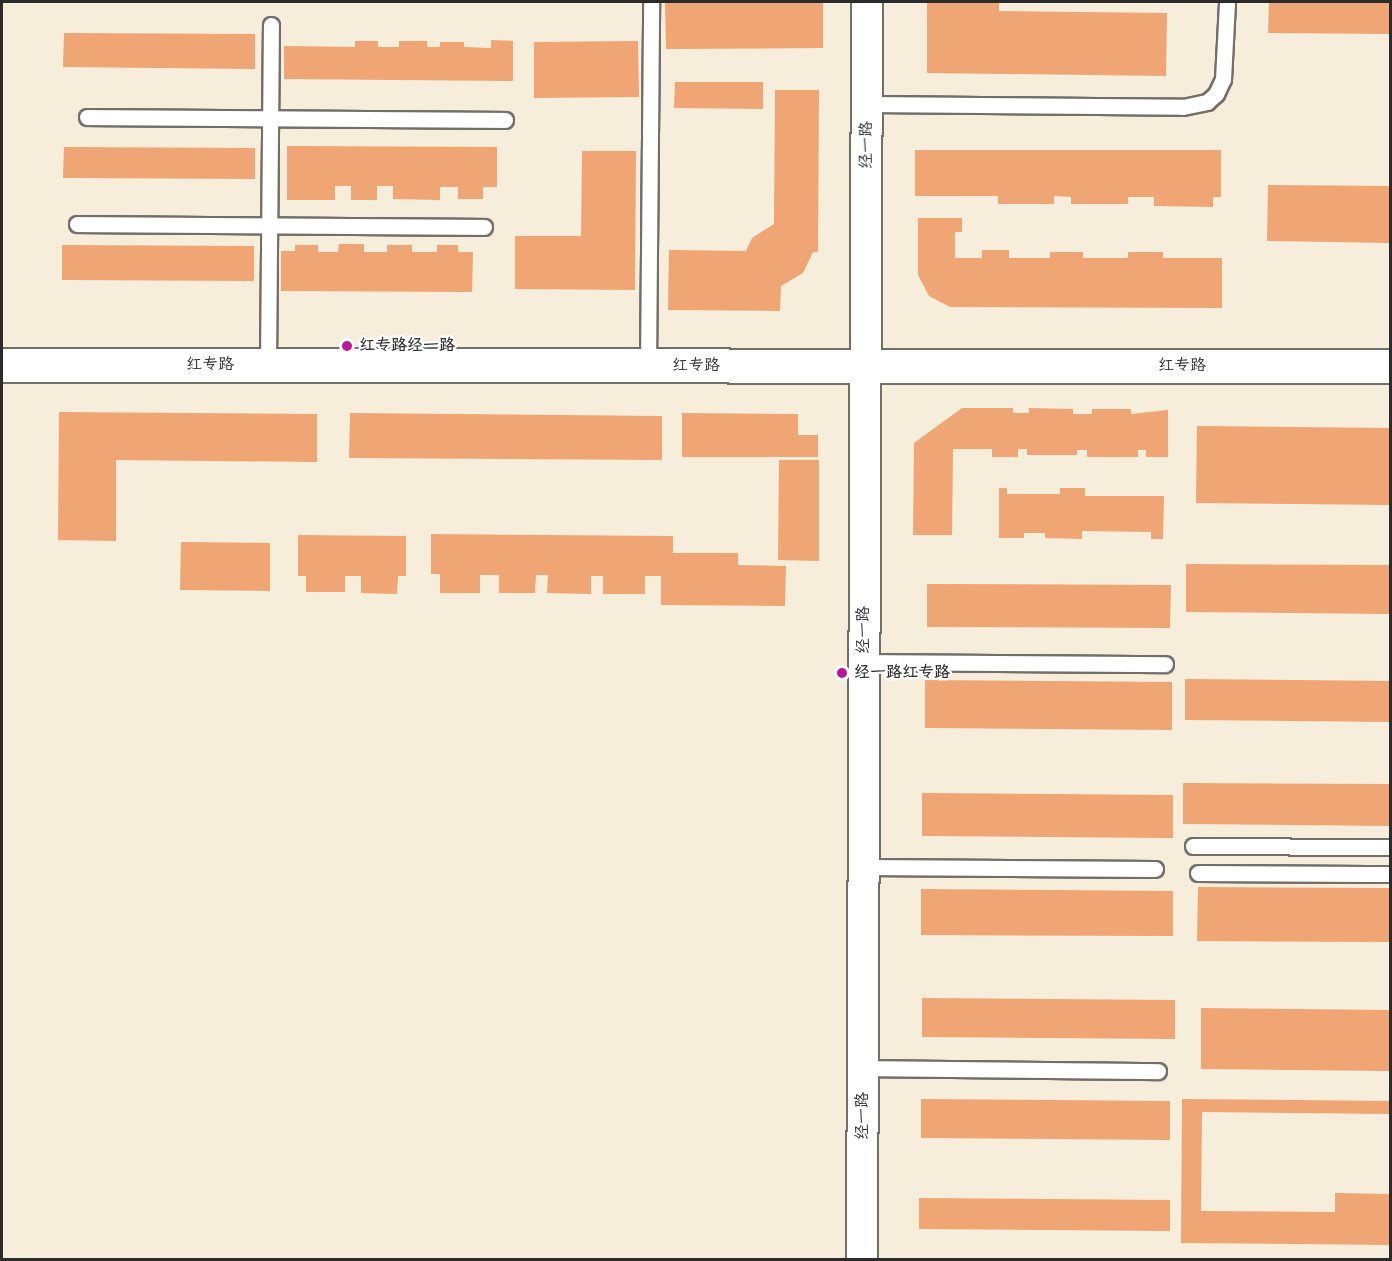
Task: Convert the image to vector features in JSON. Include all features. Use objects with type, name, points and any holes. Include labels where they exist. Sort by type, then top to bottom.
[{"type":"street","name":"经一路","points":[[862,1260],[867,2]]},
{"type":"street","name":"红专路","points":[[2,365],[1390,366]]},
{"type":"lane","points":[[648,366],[651,2]]},
{"type":"lane","points":[[867,104],[1183,107],[1207,102],[1216,94],[1223,78],[1227,2]]},
{"type":"lane","points":[[268,365],[271,25]]},
{"type":"lane","points":[[87,117],[505,120]]},
{"type":"lane","points":[[76,224],[484,227]]},
{"type":"lane","points":[[864,662],[1165,664]]},
{"type":"lane","points":[[1193,846],[1390,847]]},
{"type":"lane","points":[[864,867],[1155,869]]},
{"type":"lane","points":[[1198,873],[1390,874]]},
{"type":"lane","points":[[863,1068],[1158,1071]]},
{"type":"building","points":[[665,2],[823,2],[823,48],[666,49]]},
{"type":"building","points":[[927,2],[999,2],[999,11],[1167,13],[1166,76],[927,73]]},
{"type":"building","points":[[1269,2],[1390,2],[1390,34],[1268,33]]},
{"type":"building","points":[[64,33],[255,34],[255,69],[63,67]]},
{"type":"building","points":[[491,40],[513,41],[513,81],[284,79],[284,46],[355,47],[355,41],[378,41],[378,47],[399,47],[399,41],[427,41],[427,47],[440,47],[440,42],[464,42],[464,47],[491,48]]},
{"type":"building","points":[[638,41],[639,97],[534,98],[534,42]]},
{"type":"building","points":[[675,82],[763,82],[763,109],[674,108]]},
{"type":"building","points":[[775,90],[819,90],[818,252],[813,252],[803,273],[781,286],[780,311],[668,310],[669,250],[746,251],[752,238],[774,224]]},
{"type":"building","points":[[287,146],[497,147],[497,187],[483,187],[483,199],[458,199],[458,187],[440,187],[440,200],[393,199],[393,186],[377,186],[377,200],[351,200],[351,186],[335,186],[335,200],[287,200]]},
{"type":"building","points":[[64,147],[255,148],[255,179],[63,178]]},
{"type":"building","points":[[915,150],[1221,150],[1221,197],[1213,197],[1213,207],[1154,206],[1154,197],[1128,197],[1128,204],[1071,204],[1071,197],[1054,196],[1054,204],[998,204],[998,196],[915,196]]},
{"type":"building","points":[[582,151],[636,151],[635,290],[515,289],[515,236],[581,236]]},
{"type":"building","points":[[1268,185],[1390,186],[1390,243],[1267,241]]},
{"type":"building","points":[[918,218],[962,218],[962,232],[955,232],[955,258],[982,258],[982,250],[1009,250],[1009,258],[1050,258],[1050,252],[1083,252],[1083,258],[1128,258],[1128,252],[1163,252],[1163,258],[1222,258],[1222,308],[950,307],[929,296],[918,275]]},
{"type":"building","points":[[339,244],[364,244],[364,252],[387,252],[387,245],[412,245],[412,252],[437,252],[437,245],[458,245],[458,252],[473,252],[472,292],[281,291],[281,251],[295,251],[295,245],[318,245],[318,252],[338,252]]},
{"type":"building","points":[[62,245],[254,246],[254,281],[62,280]]},
{"type":"building","points":[[962,408],[1013,408],[1013,413],[1029,413],[1029,408],[1073,409],[1073,414],[1092,414],[1092,409],[1131,409],[1131,414],[1168,410],[1168,457],[1146,457],[1146,450],[1138,450],[1138,457],[1087,457],[1087,450],[1077,450],[1077,455],[1027,455],[1027,449],[1018,449],[1018,457],[992,457],[992,449],[953,449],[952,535],[913,535],[914,443]]},
{"type":"building","points":[[59,412],[317,414],[317,462],[116,460],[116,541],[58,540]]},
{"type":"building","points":[[350,413],[662,416],[662,460],[349,458]]},
{"type":"building","points":[[682,413],[798,414],[798,435],[818,435],[818,457],[682,457]]},
{"type":"building","points":[[1197,426],[1390,428],[1390,505],[1196,503]]},
{"type":"building","points":[[779,460],[819,460],[819,561],[778,560]]},
{"type":"building","points":[[999,488],[1007,488],[1007,494],[1060,494],[1060,488],[1085,488],[1085,496],[1164,496],[1163,539],[1151,539],[1151,532],[1082,531],[1082,539],[1045,538],[1045,533],[1024,533],[1024,538],[999,538]]},
{"type":"building","points":[[431,534],[673,536],[673,553],[738,553],[738,565],[786,566],[785,606],[661,605],[661,576],[645,576],[645,594],[603,594],[603,576],[591,576],[591,594],[547,593],[548,575],[536,575],[535,593],[499,593],[499,575],[480,575],[480,593],[440,593],[440,574],[431,574]]},
{"type":"building","points":[[298,535],[406,536],[406,576],[398,576],[397,594],[361,593],[361,576],[345,576],[345,592],[306,592],[306,576],[298,576]]},
{"type":"building","points":[[181,542],[270,543],[270,591],[180,590]]},
{"type":"building","points":[[1186,564],[1390,565],[1390,614],[1186,612]]},
{"type":"building","points":[[927,584],[1171,585],[1170,628],[927,627]]},
{"type":"building","points":[[1185,679],[1390,681],[1390,722],[1185,720]]},
{"type":"building","points":[[925,680],[1172,682],[1172,730],[925,728]]},
{"type":"building","points":[[1183,783],[1390,784],[1390,826],[1183,824]]},
{"type":"building","points":[[922,793],[1173,795],[1173,838],[922,836]]},
{"type":"building","points":[[1198,887],[1390,888],[1390,942],[1197,941]]},
{"type":"building","points":[[921,889],[1173,891],[1173,936],[921,935]]},
{"type":"building","points":[[922,998],[1175,1000],[1175,1039],[922,1037]]},
{"type":"building","points":[[1201,1008],[1390,1010],[1390,1071],[1201,1069]]},
{"type":"building","points":[[921,1099],[1170,1101],[1170,1140],[921,1138]]},
{"type":"building","points":[[1182,1099],[1390,1101],[1390,1114],[1202,1112],[1201,1211],[1335,1212],[1335,1193],[1390,1194],[1390,1245],[1181,1243]]},
{"type":"building","points":[[919,1198],[1170,1200],[1170,1231],[919,1229]]},
{"type":"place","name":"红专路经一路","points":[[347,346]]},
{"type":"place","name":"经一路红专路","points":[[842,673]]}]
